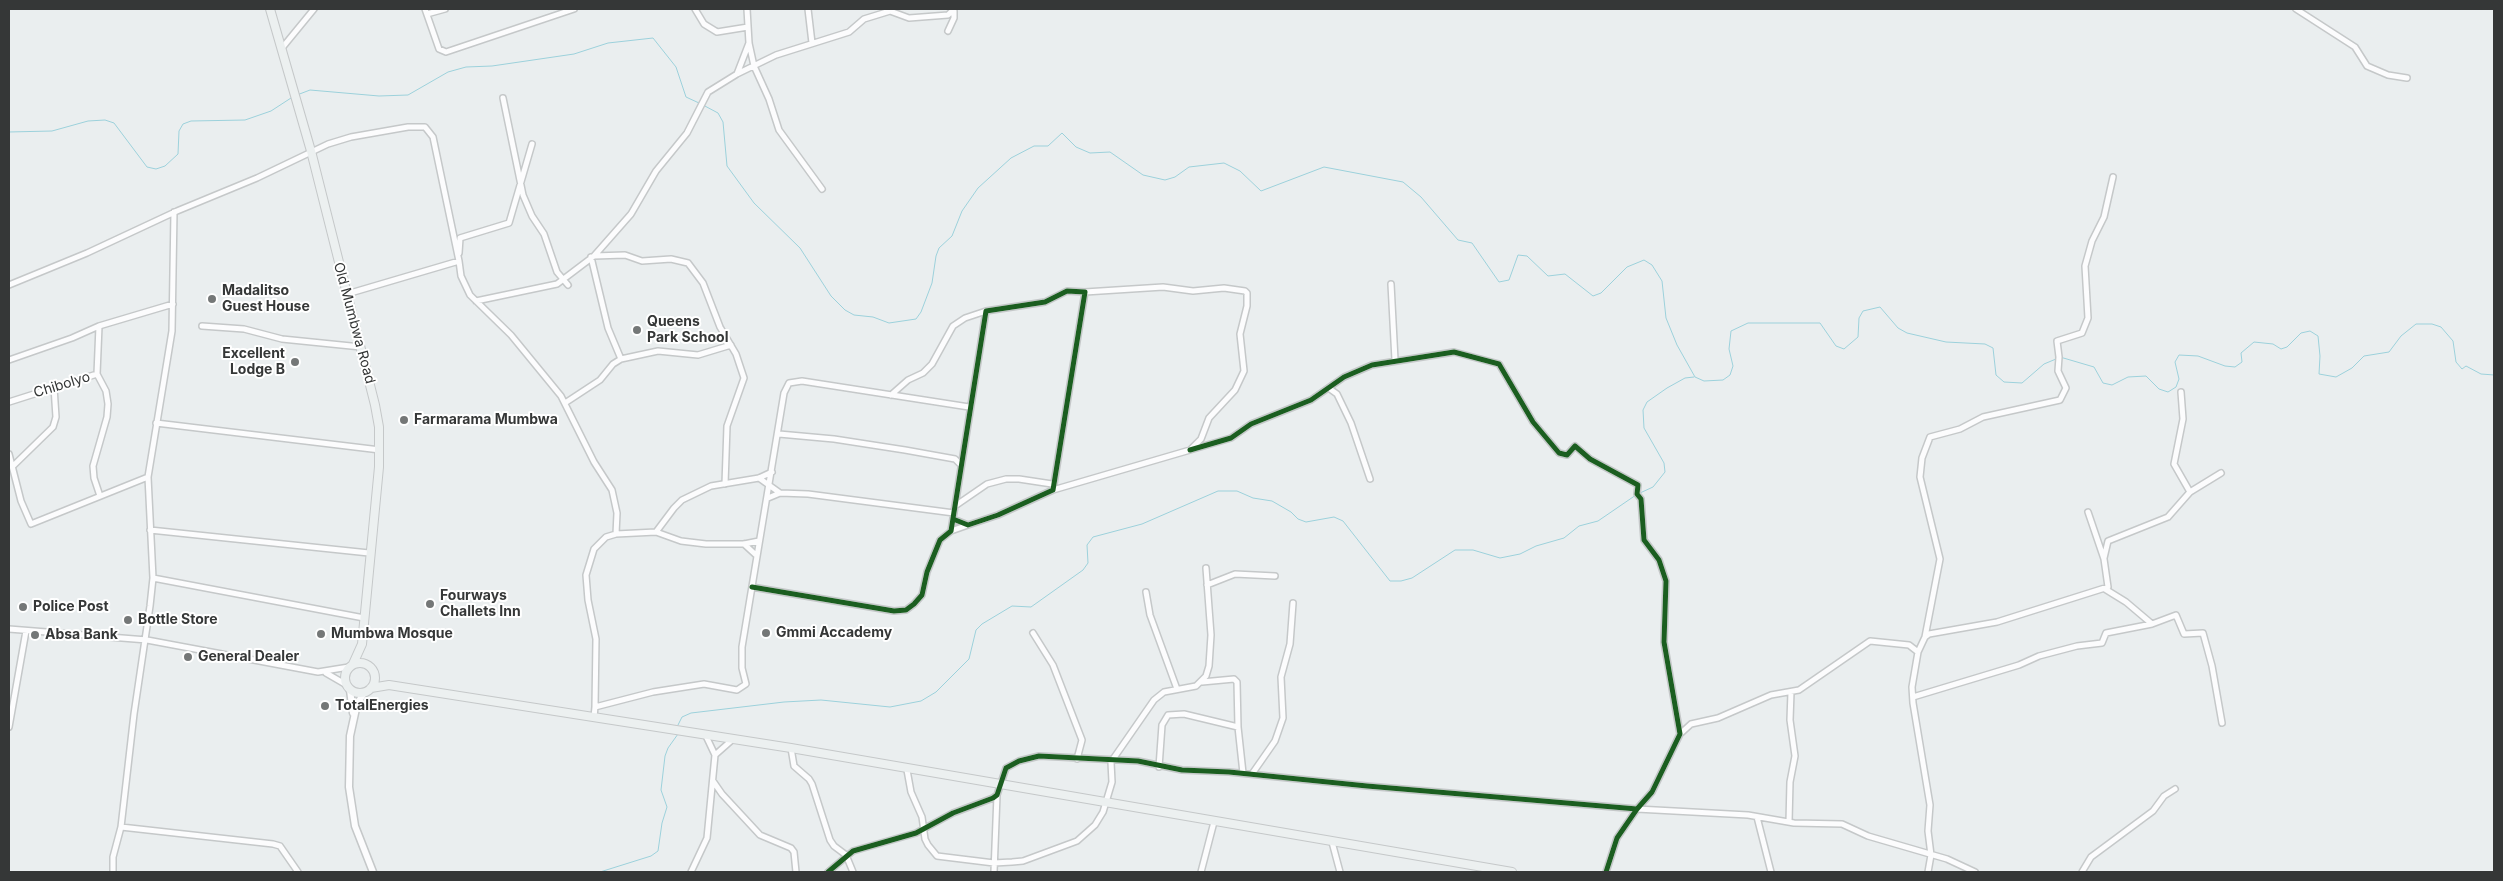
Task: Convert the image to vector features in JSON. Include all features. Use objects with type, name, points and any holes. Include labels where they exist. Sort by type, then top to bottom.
[{"type":"main road","name":"Old Mumbwa Road","points":[[270,9],[311,151],[376,405],[380,450],[362,644]]},
{"type":"main road","points":[[362,644],[345,675],[348,687],[368,691],[389,685],[791,748],[907,770],[1106,802],[1479,869],[1512,872]]},
{"type":"main road","points":[[362,644],[375,681],[368,691]]},
{"type":"main road","points":[[351,666],[361,663],[389,685]]},
{"type":"street","points":[[282,48],[314,9]]},
{"type":"street","points":[[445,9],[426,12],[439,49],[446,52],[574,9]]},
{"type":"street","points":[[695,9],[704,24],[717,32],[748,27]]},
{"type":"street","points":[[747,9],[749,44],[754,66],[770,99],[779,130],[822,189]]},
{"type":"street","points":[[808,9],[812,43]]},
{"type":"street","points":[[476,300],[545,287],[563,280],[593,257],[631,214],[656,171],[687,133],[705,95],[737,74],[776,55],[849,32],[864,19],[890,11],[909,18],[948,15],[954,9]]},
{"type":"street","points":[[948,31],[954,18],[954,9]]},
{"type":"street","points":[[2296,9],[2355,47],[2362,55],[2367,66],[2388,75],[2407,78]]},
{"type":"street","points":[[737,74],[749,44]]},
{"type":"street","points":[[504,98],[515,162],[522,182],[523,196],[532,216],[544,234],[557,272],[568,285]]},
{"type":"street","points":[[9,286],[87,253],[174,212],[257,178],[311,151],[351,136],[394,129],[425,128],[433,137],[465,288],[511,335],[551,382],[565,403],[594,462],[616,500],[616,534]]},
{"type":"street","points":[[459,262],[460,238],[509,223],[532,144]]},
{"type":"street","points":[[1928,872],[1931,855],[1928,831],[1928,787],[1916,732],[1912,697],[1918,652],[1925,637],[1940,559],[1920,477],[1922,458],[1930,437],[1960,428],[1983,417],[2060,400],[2066,388],[2058,371],[2060,357],[2057,341],[2082,333],[2088,318],[2085,266],[2092,241],[2104,217],[2112,177]]},
{"type":"street","points":[[114,872],[115,846],[121,827],[134,714],[147,640],[153,578],[148,477],[172,331],[174,212]]},
{"type":"street","points":[[593,257],[625,255],[648,262],[671,258],[688,263],[699,276],[744,378],[727,426],[725,484]]},
{"type":"street","points":[[593,257],[608,328],[621,359]]},
{"type":"street","points":[[347,294],[459,262]]},
{"type":"street","points":[[1391,284],[1395,360]]},
{"type":"street","points":[[891,395],[908,380],[923,373],[932,364],[953,326],[965,318],[986,312],[1045,302],[1067,291],[1085,292],[1163,287],[1193,291],[1224,288],[1247,293],[1247,306],[1240,334],[1244,365],[1242,378],[1235,390],[1209,418],[1201,439],[1190,450]]},
{"type":"street","points":[[1052,487],[1085,292]]},
{"type":"street","points":[[9,360],[72,338],[98,326],[173,304]]},
{"type":"street","points":[[951,531],[969,407],[986,312]]},
{"type":"street","name":"Chibolyo","points":[[9,402],[97,374],[98,326]]},
{"type":"street","points":[[202,326],[244,329],[277,338],[361,347]]},
{"type":"street","points":[[565,403],[600,380],[613,364],[621,359],[658,351],[698,355],[731,345]]},
{"type":"street","points":[[752,587],[894,611],[906,610],[920,598],[927,572],[940,540],[951,531],[998,515],[1052,487],[1231,438],[1251,424],[1311,400],[1330,389],[1352,372],[1395,360],[1454,352],[1497,362],[1533,422],[1559,453],[1567,455],[1574,446],[1590,459],[1638,485],[1637,494],[1642,500],[1644,540],[1659,560],[1666,581],[1664,642],[1680,734]]},
{"type":"street","points":[[97,374],[106,391],[108,404],[107,417],[93,466],[94,478],[100,496]]},
{"type":"street","points":[[595,707],[653,692],[704,684],[741,689],[747,681],[742,668],[742,647],[756,555],[779,434],[784,392],[789,383],[795,381],[969,407]]},
{"type":"street","points":[[11,466],[53,427],[56,417],[54,387]]},
{"type":"street","points":[[1330,389],[1337,394],[1351,423],[1370,479]]},
{"type":"street","points":[[2181,392],[2183,419],[2174,464],[2190,492]]},
{"type":"street","points":[[156,423],[380,450]]},
{"type":"street","points":[[779,434],[834,439],[955,459],[961,464]]},
{"type":"street","points":[[9,454],[21,501],[32,524],[148,477]]},
{"type":"street","points":[[955,459],[962,454]]},
{"type":"street","points":[[656,532],[678,503],[712,486],[759,478],[772,472]]},
{"type":"street","points":[[2104,559],[2108,541],[2168,516],[2190,492],[2221,473]]},
{"type":"street","points":[[759,478],[770,484],[780,493]]},
{"type":"street","points":[[955,506],[987,484],[1006,479],[1020,478],[1052,487]]},
{"type":"street","points":[[768,498],[780,493],[927,508],[954,516],[968,524]]},
{"type":"street","points":[[2088,512],[2104,559],[2109,583],[2105,589]]},
{"type":"street","points":[[150,530],[369,553]]},
{"type":"street","points":[[594,717],[596,639],[588,600],[586,574],[594,549],[606,537],[616,534],[656,532],[681,541],[744,544],[759,540]]},
{"type":"street","points":[[744,544],[756,555]]},
{"type":"street","points":[[1202,682],[1209,666],[1212,635],[1206,568]]},
{"type":"street","points":[[1207,585],[1235,574],[1275,576]]},
{"type":"street","points":[[153,578],[364,618]]},
{"type":"street","points":[[1925,637],[1935,632],[1996,622],[2090,591],[2105,589],[2126,602],[2152,624]]},
{"type":"street","points":[[1146,592],[1150,615],[1177,689]]},
{"type":"street","points":[[1252,774],[1275,741],[1283,718],[1281,677],[1290,644],[1292,603]]},
{"type":"street","points":[[1912,697],[2019,665],[2039,656],[2077,646],[2102,643],[2106,633],[2152,624],[2176,616],[2184,634],[2203,633],[2212,666],[2222,723]]},
{"type":"street","points":[[9,630],[147,640],[325,672],[348,687],[354,717]]},
{"type":"street","points":[[9,727],[26,631]]},
{"type":"street","points":[[1034,633],[1054,665],[1082,740],[1077,759]]},
{"type":"street","points":[[1606,872],[1617,838],[1637,808],[1652,792],[1680,734],[1691,724],[1718,718],[1771,694],[1791,692],[1806,686],[1870,641],[1909,645],[1918,652]]},
{"type":"street","points":[[325,672],[351,666]]},
{"type":"street","points":[[907,770],[911,792],[925,828],[928,845],[937,856],[994,863],[1022,861],[1073,843],[1094,825],[1106,802],[1112,782],[1112,762],[1154,700],[1164,692],[1196,686],[1202,682],[1236,680],[1243,774]]},
{"type":"street","points":[[368,691],[358,704],[350,736],[349,787],[355,826],[373,872]]},
{"type":"street","points":[[1789,822],[1790,782],[1795,756],[1790,720],[1791,692]]},
{"type":"street","points":[[1159,767],[1162,724],[1168,715],[1184,714],[1238,727]]},
{"type":"street","points":[[691,872],[707,841],[715,755],[706,736]]},
{"type":"street","points":[[715,755],[732,740]]},
{"type":"street","points":[[791,748],[794,766],[812,784],[830,840],[846,856],[853,872]]},
{"type":"street","points":[[994,872],[999,784],[1006,768],[1019,761],[1039,756],[1112,762],[1138,761],[1159,767],[1757,817],[1789,822],[1842,824],[1868,836],[1931,855],[1975,872]]},
{"type":"street","points":[[713,780],[722,794],[760,835],[792,848],[796,872]]},
{"type":"street","points":[[2082,872],[2091,857],[2153,811],[2164,796],[2175,789]]},
{"type":"street","points":[[828,872],[836,868],[846,856],[861,848],[906,836],[953,813],[997,795]]},
{"type":"street","points":[[1757,817],[1771,872]]},
{"type":"street","points":[[1201,872],[1214,822]]},
{"type":"street","points":[[121,827],[273,844],[280,846],[298,872]]},
{"type":"street","points":[[1332,842],[1340,872]]},
{"type":"waterway","points":[[297,95],[310,90],[379,96],[408,95],[448,72],[466,67],[492,66],[574,54],[608,43],[653,38],[676,67],[686,97],[699,103]]},
{"type":"waterway","points":[[9,132],[52,131],[88,121],[105,120],[114,123],[147,167],[156,169],[165,166],[178,154],[179,131],[183,124],[191,121],[245,120],[271,111],[291,98]]},
{"type":"waterway","points":[[703,105],[718,113],[723,122],[727,166],[754,203],[800,248],[831,296],[845,310],[854,315],[873,317],[889,323],[916,319],[921,312],[932,283],[939,248],[952,236],[962,211],[978,188],[1011,158],[1034,146],[1048,146],[1062,133],[1076,147],[1090,153],[1110,152],[1143,175],[1165,180],[1175,177],[1189,167],[1224,163],[1240,171],[1261,191],[1324,167],[1403,182],[1421,197],[1458,240],[1472,243],[1499,282],[1509,280],[1518,255],[1527,256],[1548,276],[1565,274],[1593,296],[1601,293],[1627,267],[1644,260],[1652,265],[1662,281],[1666,318],[1677,345],[1695,377],[1704,381],[1723,380],[1730,375],[1733,366],[1729,349],[1731,331],[1748,323],[1820,323],[1836,346],[1844,349],[1858,337],[1859,318],[1863,311],[1880,307],[1898,328],[1907,333],[1946,342],[1985,344],[1993,348],[1996,375],[2004,382],[2022,383],[2044,364],[2056,359]]},
{"type":"waterway","points":[[2060,357],[2094,367],[2103,383],[2112,385],[2128,377],[2146,376],[2159,389],[2168,392],[2176,387],[2179,379],[2175,362],[2179,355],[2198,356],[2225,366],[2235,367],[2242,362],[2241,353],[2254,342],[2273,344],[2281,349],[2287,347],[2301,333],[2310,331],[2318,336],[2319,374],[2336,377],[2352,368],[2364,356],[2389,352],[2401,336],[2416,324],[2432,324],[2441,327],[2453,341],[2456,362],[2462,369],[2466,366],[2481,374],[2494,375]]},
{"type":"waterway","points":[[1640,493],[1653,487],[1665,472],[1664,463],[1644,428],[1643,410],[1647,402],[1667,388],[1685,378],[1694,377]]},
{"type":"waterway","points":[[678,725],[682,717],[691,713],[784,702],[821,700],[890,707],[921,701],[936,692],[969,659],[976,630],[982,624],[1012,606],[1031,607],[1083,570],[1088,563],[1087,545],[1093,537],[1142,524],[1218,491],[1237,491],[1253,498],[1272,501],[1291,512],[1298,519],[1306,522],[1334,517],[1343,521],[1390,581],[1412,578],[1455,550],[1473,550],[1500,558],[1520,554],[1536,546],[1564,538],[1579,526],[1598,521],[1636,495]]},
{"type":"waterway","points":[[600,872],[651,856],[658,851],[662,823],[667,807],[661,790],[665,756],[678,734]]},
{"type":"cycle path","points":[[752,587],[894,611],[906,610],[914,604],[922,595],[927,572],[940,540],[951,531],[986,311],[1045,302],[1067,291],[1085,292],[1053,490],[998,515],[968,525],[953,519]]},
{"type":"cycle path","points":[[1190,450],[1231,438],[1251,424],[1311,400],[1344,377],[1372,365],[1454,352],[1499,364],[1533,422],[1559,453],[1567,455],[1575,446],[1590,459],[1638,485],[1637,494],[1641,499],[1644,540],[1659,560],[1666,581],[1664,642],[1680,734],[1652,792],[1637,809]]},
{"type":"cycle path","points":[[828,872],[853,851],[916,833],[953,813],[993,798],[997,795],[1006,768],[1019,761],[1039,756],[1138,761],[1182,770],[1229,772],[1637,809],[1617,838],[1606,872]]},
{"type":"place","name":"Madalitso Guest House","points":[[212,299]]},
{"type":"place","name":"Queens Park School","points":[[637,330]]},
{"type":"place","name":"Excellent Lodge B","points":[[295,362]]},
{"type":"place","name":"Farmarama Mumbwa","points":[[404,420]]},
{"type":"place","name":"Fourways Challets Inn","points":[[430,604]]},
{"type":"place","name":"Police Post","points":[[23,607]]},
{"type":"place","name":"Bottle Store","points":[[128,620]]},
{"type":"place","name":"Gmmi Accademy","points":[[766,633]]},
{"type":"place","name":"Mumbwa Mosque","points":[[321,634]]},
{"type":"place","name":"Absa Bank","points":[[35,635]]},
{"type":"place","name":"General Dealer","points":[[188,657]]},
{"type":"place","name":"TotalEnergies","points":[[325,706]]}]
